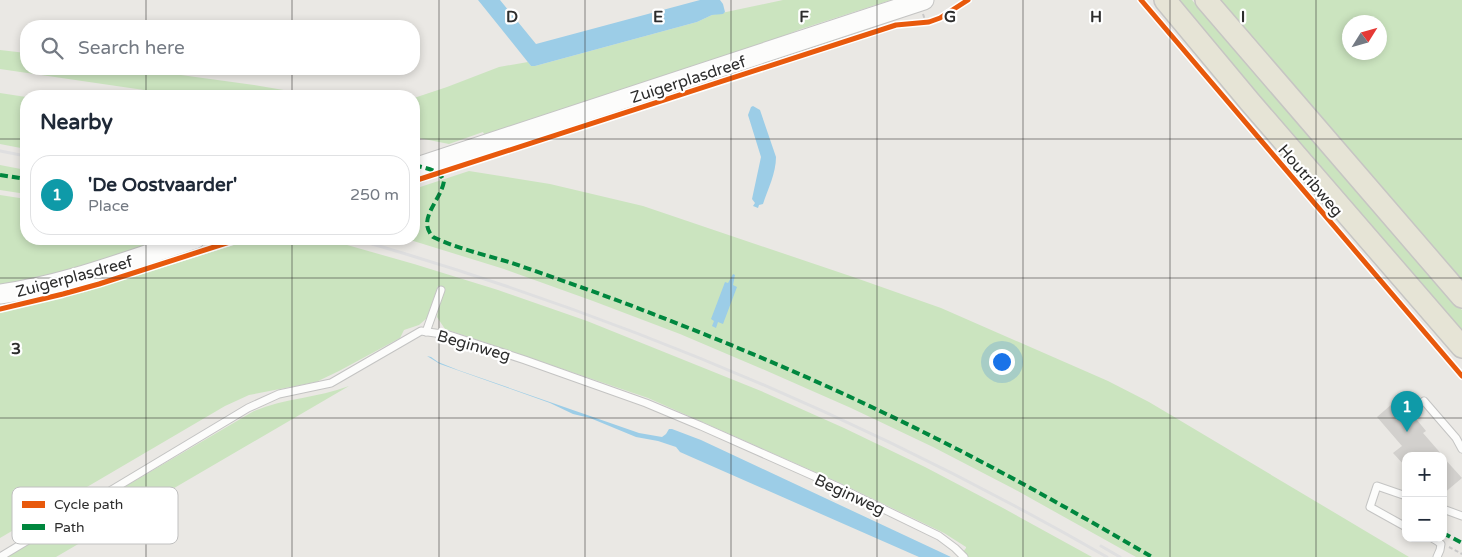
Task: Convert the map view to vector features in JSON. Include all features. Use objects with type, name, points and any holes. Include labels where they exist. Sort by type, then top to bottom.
[{"type":"main road","name":"Houtribweg","points":[[1165,0],[1232,81],[1462,347]]},
{"type":"main road","points":[[1206,0],[1462,297]]},
{"type":"main road","name":"Zuigerplasdreef","points":[[420,166],[924,7]]},
{"type":"main road","name":"Zuigerplasdreef","points":[[0,294],[68,280],[176,245]]},
{"type":"lane","points":[[426,332],[440,290]]},
{"type":"lane","name":"Beginweg","points":[[117,487],[248,408],[279,394],[331,384],[421,331],[448,335],[480,345],[656,407],[836,486],[948,542],[964,557]]},
{"type":"lane","points":[[1424,402],[1456,438],[1462,449]]},
{"type":"lane","points":[[1402,495],[1377,486],[1370,507],[1402,524]]},
{"type":"lane","points":[[1447,510],[1462,516]]},
{"type":"lane","points":[[1436,557],[1441,544],[1438,542]]},
{"type":"lane","name":"Beginweg","points":[[0,557],[22,544]]},
{"type":"path","points":[[924,7],[925,23]]},
{"type":"green space","points":[[783,0],[891,0],[801,29],[736,55],[485,136],[483,132],[449,144],[420,138],[420,96],[499,67],[528,62],[531,66],[535,66],[697,22],[712,15]]},
{"type":"green space","points":[[1177,0],[1192,0],[1251,70],[1330,156],[1409,247],[1462,310],[1462,337]]},
{"type":"green space","points":[[1217,0],[1462,0],[1462,286]]},
{"type":"green space","points":[[0,50],[20,52],[20,72],[0,69]]},
{"type":"green space","points":[[41,75],[181,75],[284,90],[144,90]]},
{"type":"green space","points":[[0,93],[20,96],[20,148],[0,144]]},
{"type":"green space","points":[[0,165],[20,169],[20,193],[0,190]]},
{"type":"green space","points":[[469,171],[550,184],[643,206],[941,308],[1108,381],[1149,402],[1409,557],[1136,557],[1014,489],[933,447],[767,371],[680,334],[593,301],[504,269],[420,243],[420,187]]},
{"type":"green space","points":[[0,195],[20,198],[20,245],[158,245],[60,274],[0,285]]},
{"type":"green space","points":[[234,245],[347,245],[498,290],[587,321],[761,391],[925,467],[1092,557],[967,557],[963,552],[966,547],[944,533],[840,483],[648,398],[445,329],[437,317],[439,303],[445,289],[438,286],[427,318],[419,325],[404,330],[400,338],[316,382],[249,395],[225,406],[87,487],[12,487],[12,531],[0,538],[0,312],[85,292]]},
{"type":"green space","points":[[349,386],[176,487],[124,487],[254,411],[277,403]]},
{"type":"green space","points":[[27,544],[78,544],[56,557],[5,557]]},
{"type":"water","points":[[478,0],[500,0],[536,44],[700,0],[720,0],[725,12],[712,15],[697,22],[531,66]]},
{"type":"water","points":[[753,106],[760,110],[776,157],[775,169],[763,204],[759,205],[758,208],[753,206],[755,203],[752,199],[761,157],[748,115]]},
{"type":"water","points":[[733,274],[735,275],[733,285],[737,287],[723,324],[718,322],[716,328],[712,326],[714,321],[711,319],[725,282],[728,283]]},
{"type":"water","points":[[427,356],[458,370],[639,433],[662,437],[669,429],[672,429],[701,440],[951,557],[919,557],[680,452],[676,447],[636,437],[590,418],[573,414],[550,403],[440,364]]},
{"type":"building","points":[[1399,398],[1426,431],[1423,433],[1440,452],[1402,452],[1402,463],[1393,453],[1402,446],[1377,417]]},
{"type":"building","points":[[1447,461],[1462,478],[1447,491]]},
{"type":"railway","points":[[0,151],[20,155]]},
{"type":"railway","points":[[375,245],[550,301],[740,375],[834,416],[926,460],[1017,507],[1107,557]]},
{"type":"railway","points":[[1101,546],[1120,557]]},
{"type":"marked path","points":[[420,166],[436,172],[444,181],[428,217],[428,230],[433,237],[472,252],[512,263],[622,302],[825,385],[983,463],[1152,557]]},
{"type":"marked path","points":[[0,175],[20,178]]},
{"type":"marked path","points":[[1447,535],[1462,543]]},
{"type":"cycle path","points":[[420,179],[896,25],[929,22],[940,18],[968,0]]},
{"type":"cycle path","points":[[1141,0],[1462,376]]},
{"type":"cycle path","points":[[0,309],[99,284],[220,245]]},
{"type":"place","name":"'De Oostvaarder'","points":[[1407,432]]}]
